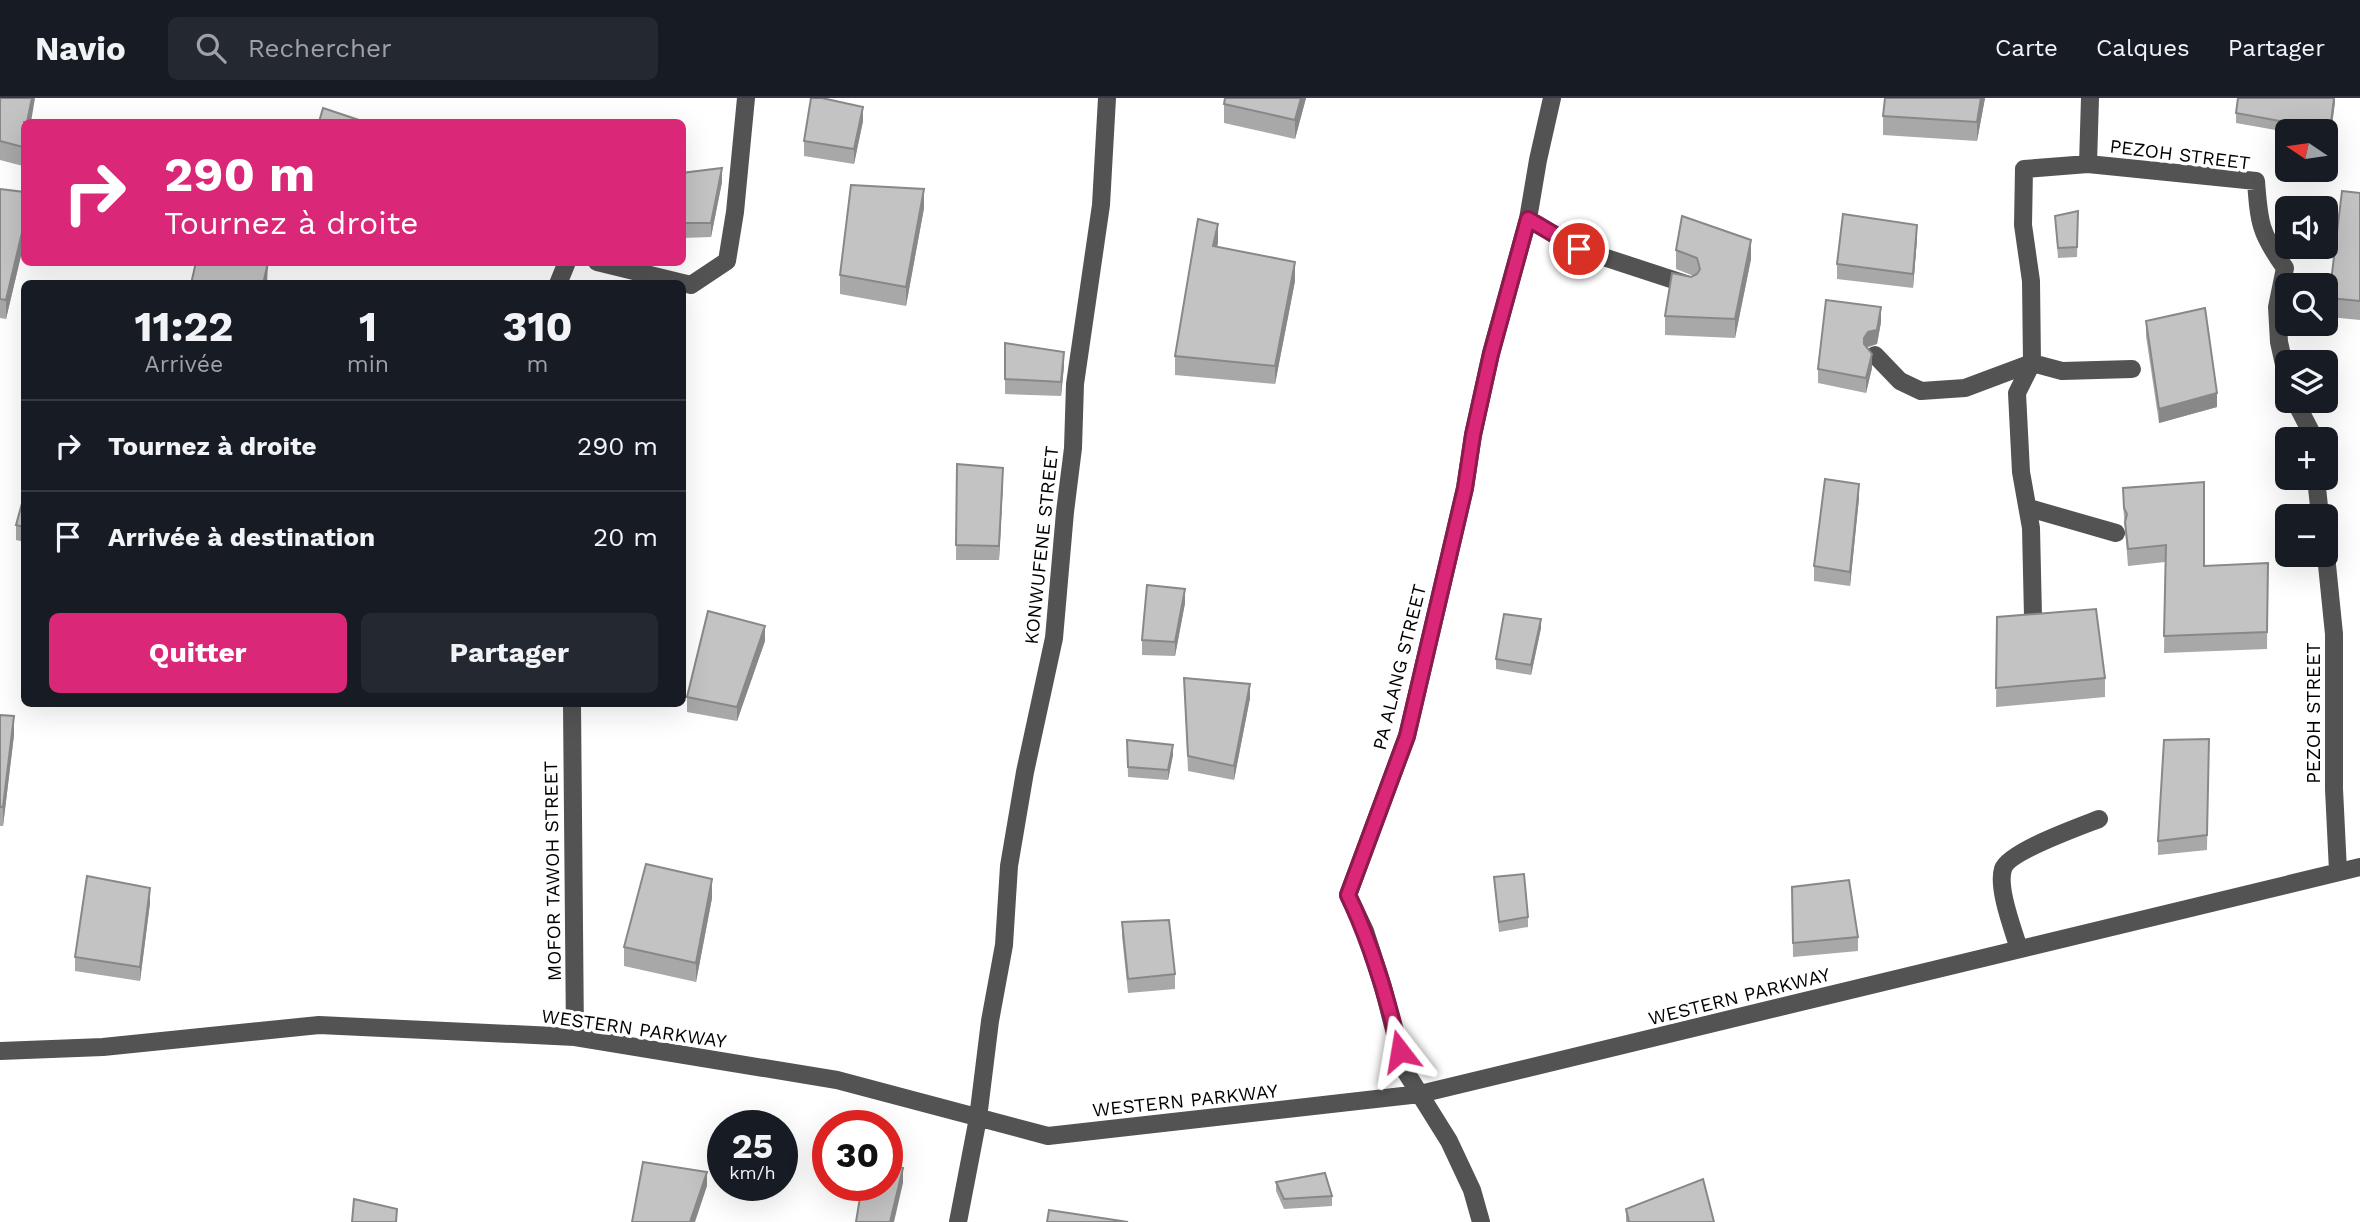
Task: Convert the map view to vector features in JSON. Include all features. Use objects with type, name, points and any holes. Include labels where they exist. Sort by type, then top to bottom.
[{"type":"street","points":[[686,284],[691,285],[727,261],[735,212],[746,98]]},
{"type":"street","name":"KONWUFENE STREET","points":[[958,1222],[978,1118],[1003,945],[1009,866],[1024,772],[1054,638],[1073,448],[1075,384],[1101,205],[1107,98]]},
{"type":"street","name":"PA ALANG STREET","points":[[1481,1222],[1472,1190],[1449,1141],[1404,1069],[1380,976],[1365,931],[1348,895],[1407,736],[1465,488],[1473,435],[1491,354],[1528,219],[1552,98]]},
{"type":"street","name":"PEZOH STREET","points":[[2091,98],[2088,164],[2256,181],[2259,224],[2272,250],[2286,268],[2277,307],[2281,350]]},
{"type":"street","points":[[2033,617],[2029,508],[2021,472],[2017,393],[2032,363],[2031,281],[2023,225],[2024,169],[2088,164]]},
{"type":"street","points":[[1528,219],[1579,249],[1689,285]]},
{"type":"street","points":[[613,266],[671,280]]},
{"type":"street","points":[[1875,355],[1900,381],[1921,391],[1965,388],[2032,363],[2062,371],[2132,369]]},
{"type":"street","points":[[2029,508],[2116,533]]},
{"type":"street","name":"PEZOH STREET","points":[[2327,567],[2334,634],[2334,789],[2338,871]]},
{"type":"street","name":"MOFOR TAWOH STREET","points":[[572,707],[575,1037]]},
{"type":"street","points":[[2019,949],[2003,889],[2003,869],[2006,864],[2021,852],[2099,819]]},
{"type":"street","name":"WESTERN PARKWAY","points":[[0,1051],[103,1047],[319,1025],[575,1037],[836,1080],[1048,1136],[1420,1094],[2360,867]]},
{"type":"building","points":[[0,98],[32,98],[28,119],[21,119],[21,146],[0,141]]},
{"type":"building","points":[[811,98],[863,107],[854,149],[804,141]]},
{"type":"building","points":[[1225,98],[1301,98],[1295,120],[1224,104]]},
{"type":"building","points":[[1885,98],[1981,98],[1977,122],[1883,116]]},
{"type":"building","points":[[2238,98],[2334,98],[2331,119],[2275,120],[2236,113]]},
{"type":"building","points":[[323,108],[356,119],[320,119]]},
{"type":"building","points":[[722,168],[711,223],[686,223],[686,172]]},
{"type":"building","points":[[851,185],[924,189],[906,287],[840,275]]},
{"type":"building","points":[[0,189],[21,192],[21,237],[6,300],[0,299]]},
{"type":"building","points":[[2342,191],[2360,193],[2360,301],[2338,299],[2338,273],[2332,273],[2334,259],[2338,259]]},
{"type":"building","points":[[2078,211],[2077,247],[2058,248],[2055,216]]},
{"type":"building","points":[[1843,214],[1917,225],[1913,274],[1837,264]]},
{"type":"building","points":[[1682,216],[1751,240],[1735,319],[1665,316],[1672,273],[1691,277],[1700,269],[1697,258],[1676,250]]},
{"type":"building","points":[[1198,219],[1218,224],[1213,246],[1295,262],[1275,366],[1175,356]]},
{"type":"building","points":[[195,266],[267,266],[264,280],[192,280]]},
{"type":"building","points":[[1826,300],[1881,307],[1877,330],[1868,332],[1864,338],[1864,344],[1872,354],[1866,378],[1818,369]]},
{"type":"building","points":[[2205,308],[2217,393],[2159,409],[2146,321]]},
{"type":"building","points":[[1005,343],[1064,352],[1061,382],[1005,379]]},
{"type":"building","points":[[957,464],[1003,468],[999,546],[956,545]]},
{"type":"building","points":[[1825,479],[1859,484],[1850,572],[1814,566]]},
{"type":"building","points":[[2204,482],[2204,566],[2268,563],[2267,632],[2164,636],[2166,545],[2128,549],[2123,488]]},
{"type":"building","points":[[21,507],[21,526],[16,525]]},
{"type":"building","points":[[1147,585],[1185,589],[1175,642],[1142,640]]},
{"type":"building","points":[[2096,609],[2105,678],[1996,688],[1997,617]]},
{"type":"building","points":[[708,611],[765,626],[737,707],[687,697]]},
{"type":"building","points":[[1504,614],[1541,619],[1531,665],[1496,659]]},
{"type":"building","points":[[1184,678],[1250,684],[1234,766],[1188,756]]},
{"type":"building","points":[[0,715],[14,716],[3,807],[0,807]]},
{"type":"building","points":[[2209,739],[2207,835],[2158,841],[2164,740]]},
{"type":"building","points":[[1127,740],[1173,745],[1168,770],[1128,767]]},
{"type":"building","points":[[646,864],[712,879],[696,963],[624,947]]},
{"type":"building","points":[[1524,874],[1528,917],[1499,922],[1494,877]]},
{"type":"building","points":[[87,876],[150,888],[140,967],[75,957]]},
{"type":"building","points":[[1849,880],[1858,937],[1793,943],[1792,887]]},
{"type":"building","points":[[1169,920],[1175,974],[1128,979],[1122,922]]},
{"type":"building","points":[[643,1162],[707,1172],[690,1222],[632,1222]]},
{"type":"building","points":[[1325,1173],[1332,1196],[1284,1199],[1276,1182]]},
{"type":"building","points":[[1703,1179],[1714,1222],[1629,1222],[1626,1209]]},
{"type":"building","points":[[354,1199],[397,1209],[396,1222],[352,1222]]},
{"type":"building","points":[[859,1201],[895,1201],[890,1222],[856,1222]]},
{"type":"building","points":[[1049,1210],[1128,1222],[1047,1222]]},
{"type":"route","points":[[1400,1051],[1365,931],[1348,895],[1407,736],[1465,488],[1473,435],[1491,354],[1528,219],[1579,249]]}]
